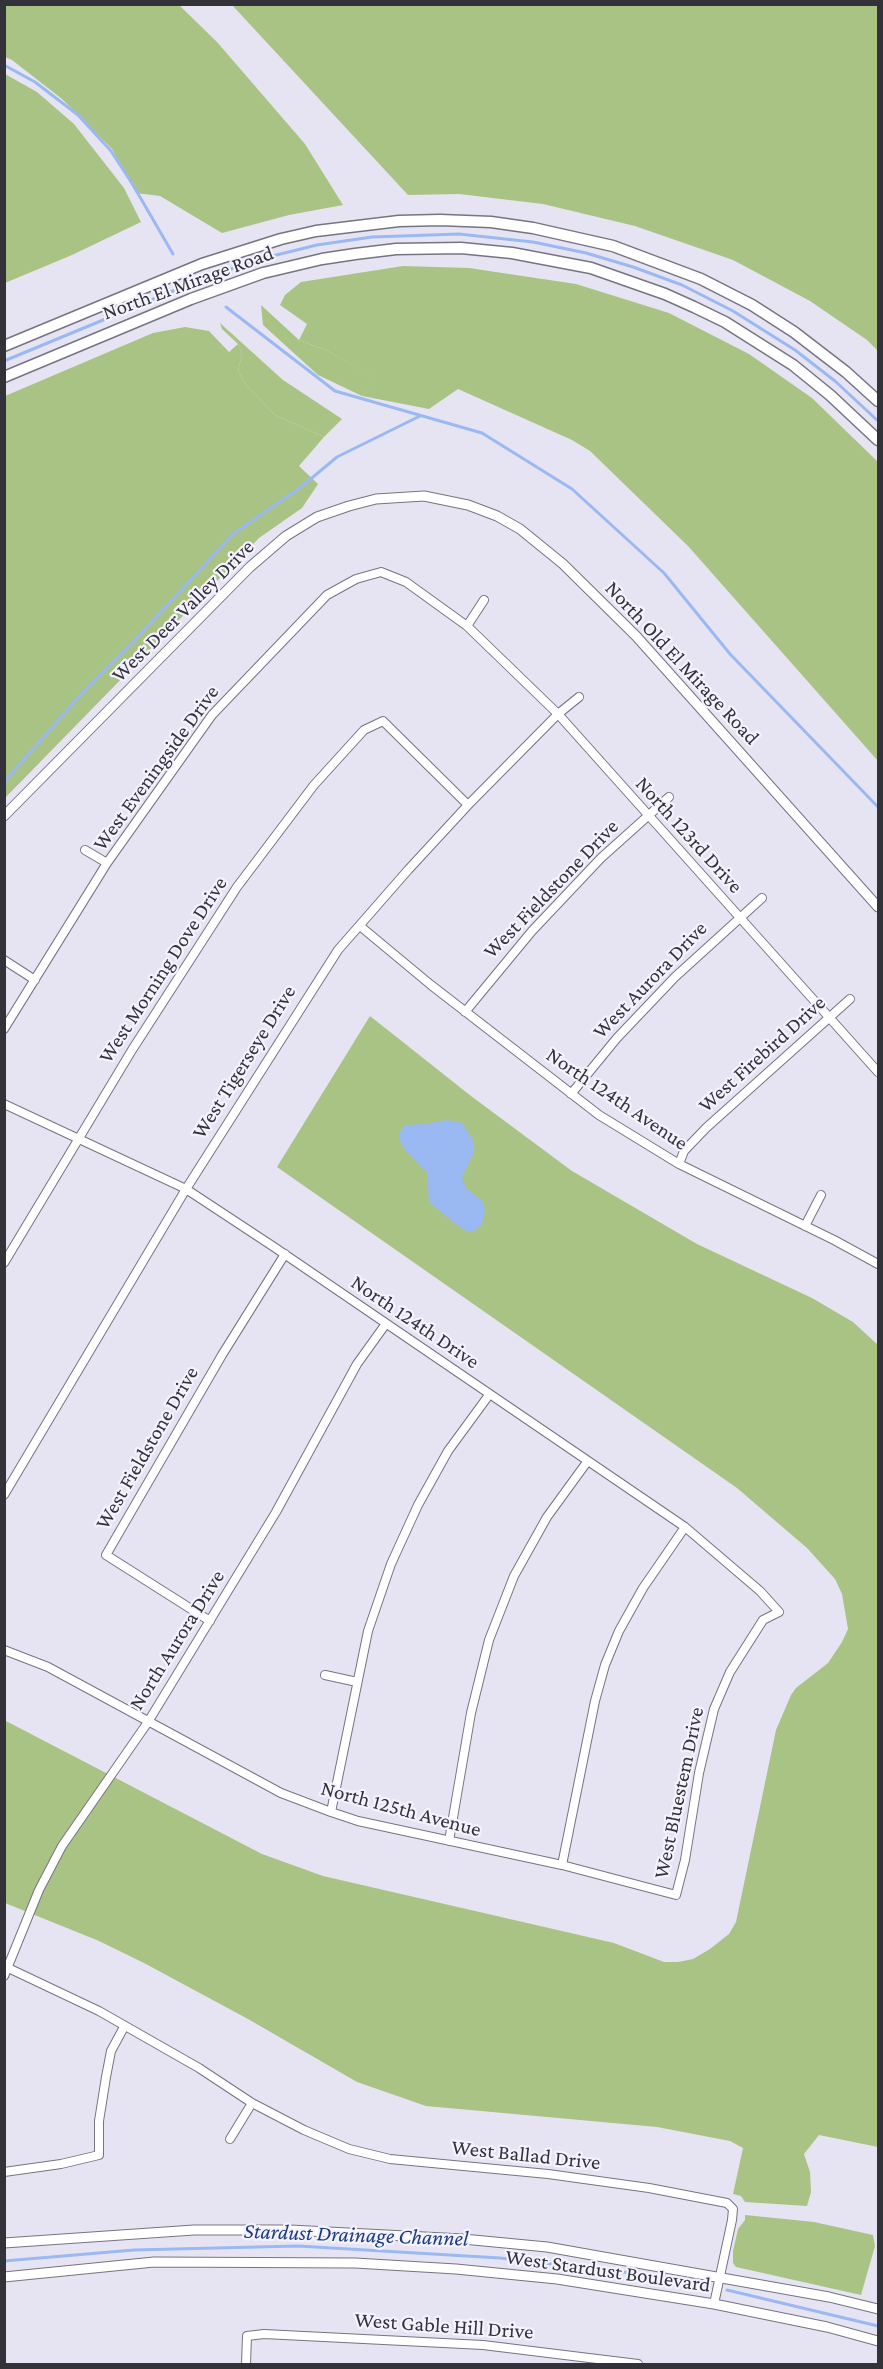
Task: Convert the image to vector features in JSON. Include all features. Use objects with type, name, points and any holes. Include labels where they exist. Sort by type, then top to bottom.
[{"type":"main road","name":"North El Mirage Road","points":[[4,346],[202,264],[248,248],[316,231],[399,221],[491,222],[543,230],[613,246],[644,256],[730,294],[794,332],[879,401]]},
{"type":"main road","name":"North El Mirage Road","points":[[4,377],[236,281],[322,259],[396,249],[495,251],[591,268],[664,294],[734,327],[812,380],[879,440]]},
{"type":"street","name":"West Deer Valley Drive","points":[[4,816],[250,567],[286,536],[317,517],[348,506],[376,499],[424,496]]},
{"type":"street","name":"North Old El Mirage Road","points":[[424,496],[468,505],[497,516],[520,529],[563,564],[636,636],[879,907]]},
{"type":"street","name":"North 123rd Drive","points":[[381,572],[406,582],[467,626],[558,714],[879,1072]]},
{"type":"street","name":"West Eveningside Drive","points":[[4,1029],[107,863],[212,715],[327,595],[356,579],[381,572]]},
{"type":"street","points":[[467,626],[484,600]]},
{"type":"street","name":"West Tigerseye Drive","points":[[4,1495],[186,1189],[318,980],[360,926],[468,805],[558,714],[579,697]]},
{"type":"street","name":"West Morning Dove Drive","points":[[4,1263],[132,1050],[249,870],[314,785],[364,730],[383,721],[468,805]]},
{"type":"street","name":"West Fieldstone Drive","points":[[465,1012],[532,930],[601,858],[669,797]]},
{"type":"street","points":[[85,850],[107,863]]},
{"type":"street","name":"West Aurora Drive","points":[[571,1094],[650,1002],[762,898]]},
{"type":"street","name":"North 124th Avenue","points":[[360,926],[465,1012],[599,1115],[679,1164],[879,1264]]},
{"type":"street","points":[[4,960],[35,980]]},
{"type":"street","name":"West Firebird Drive","points":[[679,1164],[684,1151],[706,1128],[850,999]]},
{"type":"street","name":"North 124th Drive","points":[[4,1104],[186,1189],[685,1527],[760,1591],[779,1612]]},
{"type":"street","points":[[805,1227],[821,1195]]},
{"type":"street","name":"West Fieldstone Drive","points":[[210,1621],[106,1555],[222,1355],[285,1254]]},
{"type":"street","name":"North Aurora Drive","points":[[4,1976],[39,1890],[62,1846],[148,1722],[276,1512],[357,1364],[385,1325]]},
{"type":"street","points":[[331,1812],[368,1631],[391,1564],[418,1505],[448,1451],[489,1395]]},
{"type":"street","points":[[449,1841],[471,1713],[489,1640],[519,1566],[547,1517],[587,1462]]},
{"type":"street","points":[[562,1865],[595,1701],[605,1665],[619,1631],[642,1588],[685,1527]]},
{"type":"street","name":"West Bluestem Drive","points":[[676,1895],[685,1860],[699,1773],[714,1709],[730,1672],[763,1620],[779,1612]]},
{"type":"street","name":"North 125th Avenue","points":[[4,1650],[48,1667],[281,1793],[331,1812],[358,1821],[562,1865],[676,1895]]},
{"type":"street","points":[[325,1675],[357,1682]]},
{"type":"street","name":"West Ballad Drive","points":[[6,1967],[72,1998],[199,2068],[252,2103],[304,2130],[350,2149],[390,2159],[548,2174],[679,2193],[727,2203],[732,2209],[732,2220],[720,2278]]},
{"type":"street","points":[[4,2172],[61,2164],[99,2155],[99,2121],[111,2051],[124,2027]]},
{"type":"street","points":[[230,2139],[252,2103]]},
{"type":"street","name":"West Stardust Boulevard","points":[[4,2243],[194,2230],[376,2233],[547,2247],[829,2297],[879,2309]]},
{"type":"street","name":"West Stardust Boulevard","points":[[4,2277],[154,2262],[355,2263],[456,2270],[557,2279],[714,2304],[826,2326],[879,2341]]},
{"type":"street","points":[[714,2304],[720,2278]]},
{"type":"street","name":"West Gable Hill Drive","points":[[246,2364],[247,2336],[264,2334],[483,2345],[638,2364]]},
{"type":"green space","points":[[4,5],[179,5],[217,42],[305,144],[343,205],[289,215],[222,233],[160,196],[136,193],[112,149],[62,99],[5,57]]},
{"type":"green space","points":[[232,5],[878,5],[878,351],[867,340],[810,301],[733,260],[635,226],[543,204],[459,194],[408,195]]},
{"type":"green space","points":[[5,74],[37,92],[74,124],[124,188],[141,222],[72,255],[5,283]]},
{"type":"green space","points":[[403,266],[469,268],[576,284],[669,313],[749,354],[812,398],[878,462],[878,761],[688,546],[590,451],[572,440],[458,389],[429,409],[362,396],[376,379],[326,350],[299,340],[307,324],[280,305],[285,295],[301,282]]},
{"type":"green space","points":[[261,305],[299,340],[326,350],[377,379],[362,396],[318,375],[263,325]]},
{"type":"green space","points":[[220,323],[283,380],[342,419],[324,437],[275,415],[246,385],[238,371],[242,354],[238,344],[222,329]]},
{"type":"green space","points":[[185,327],[209,331],[229,352],[238,344],[242,354],[238,371],[246,385],[275,415],[324,437],[299,466],[318,484],[302,508],[259,538],[5,798],[5,396],[153,333]]},
{"type":"green space","points":[[370,1016],[471,1096],[572,1171],[697,1244],[812,1298],[853,1322],[878,1345],[878,2147],[819,2135],[804,2154],[810,2172],[811,2192],[807,2206],[745,2202],[741,2196],[733,2194],[743,2148],[730,2141],[657,2127],[426,2106],[357,2082],[248,2019],[144,1963],[99,1941],[5,1903],[4,1720],[262,1854],[323,1876],[614,1943],[664,1962],[693,1959],[729,1934],[736,1922],[776,1730],[796,1688],[828,1663],[842,1642],[848,1629],[842,1594],[835,1579],[807,1548],[737,1488],[277,1167]]},
{"type":"green space","points":[[745,2215],[814,2222],[873,2235],[875,2246],[861,2295],[736,2267],[733,2263],[733,2251],[738,2229],[745,2220]]},
{"type":"water","points":[[447,1120],[462,1123],[473,1140],[473,1154],[462,1177],[466,1188],[483,1202],[485,1211],[481,1226],[472,1232],[454,1223],[429,1202],[427,1173],[405,1150],[400,1141],[400,1132],[405,1125]]},
{"type":"waterway","points":[[4,65],[35,82],[78,115],[111,151],[173,254]]},
{"type":"waterway","points":[[4,361],[195,282],[256,260],[317,245],[372,237],[459,234],[533,242],[586,253],[682,285],[733,311],[795,350],[835,381],[878,421]]},
{"type":"waterway","points":[[226,307],[335,391],[482,433],[572,489],[664,573],[730,654],[878,807]]},
{"type":"waterway","points":[[4,782],[85,690],[134,641],[233,534],[301,487],[337,457],[420,416]]},
{"type":"waterway","name":"Stardust Drainage Channel","points":[[4,2261],[134,2250],[298,2246],[500,2258],[666,2277],[705,2284]]},
{"type":"waterway","name":"Stardust Drainage Channel","points":[[727,2290],[878,2326]]}]
